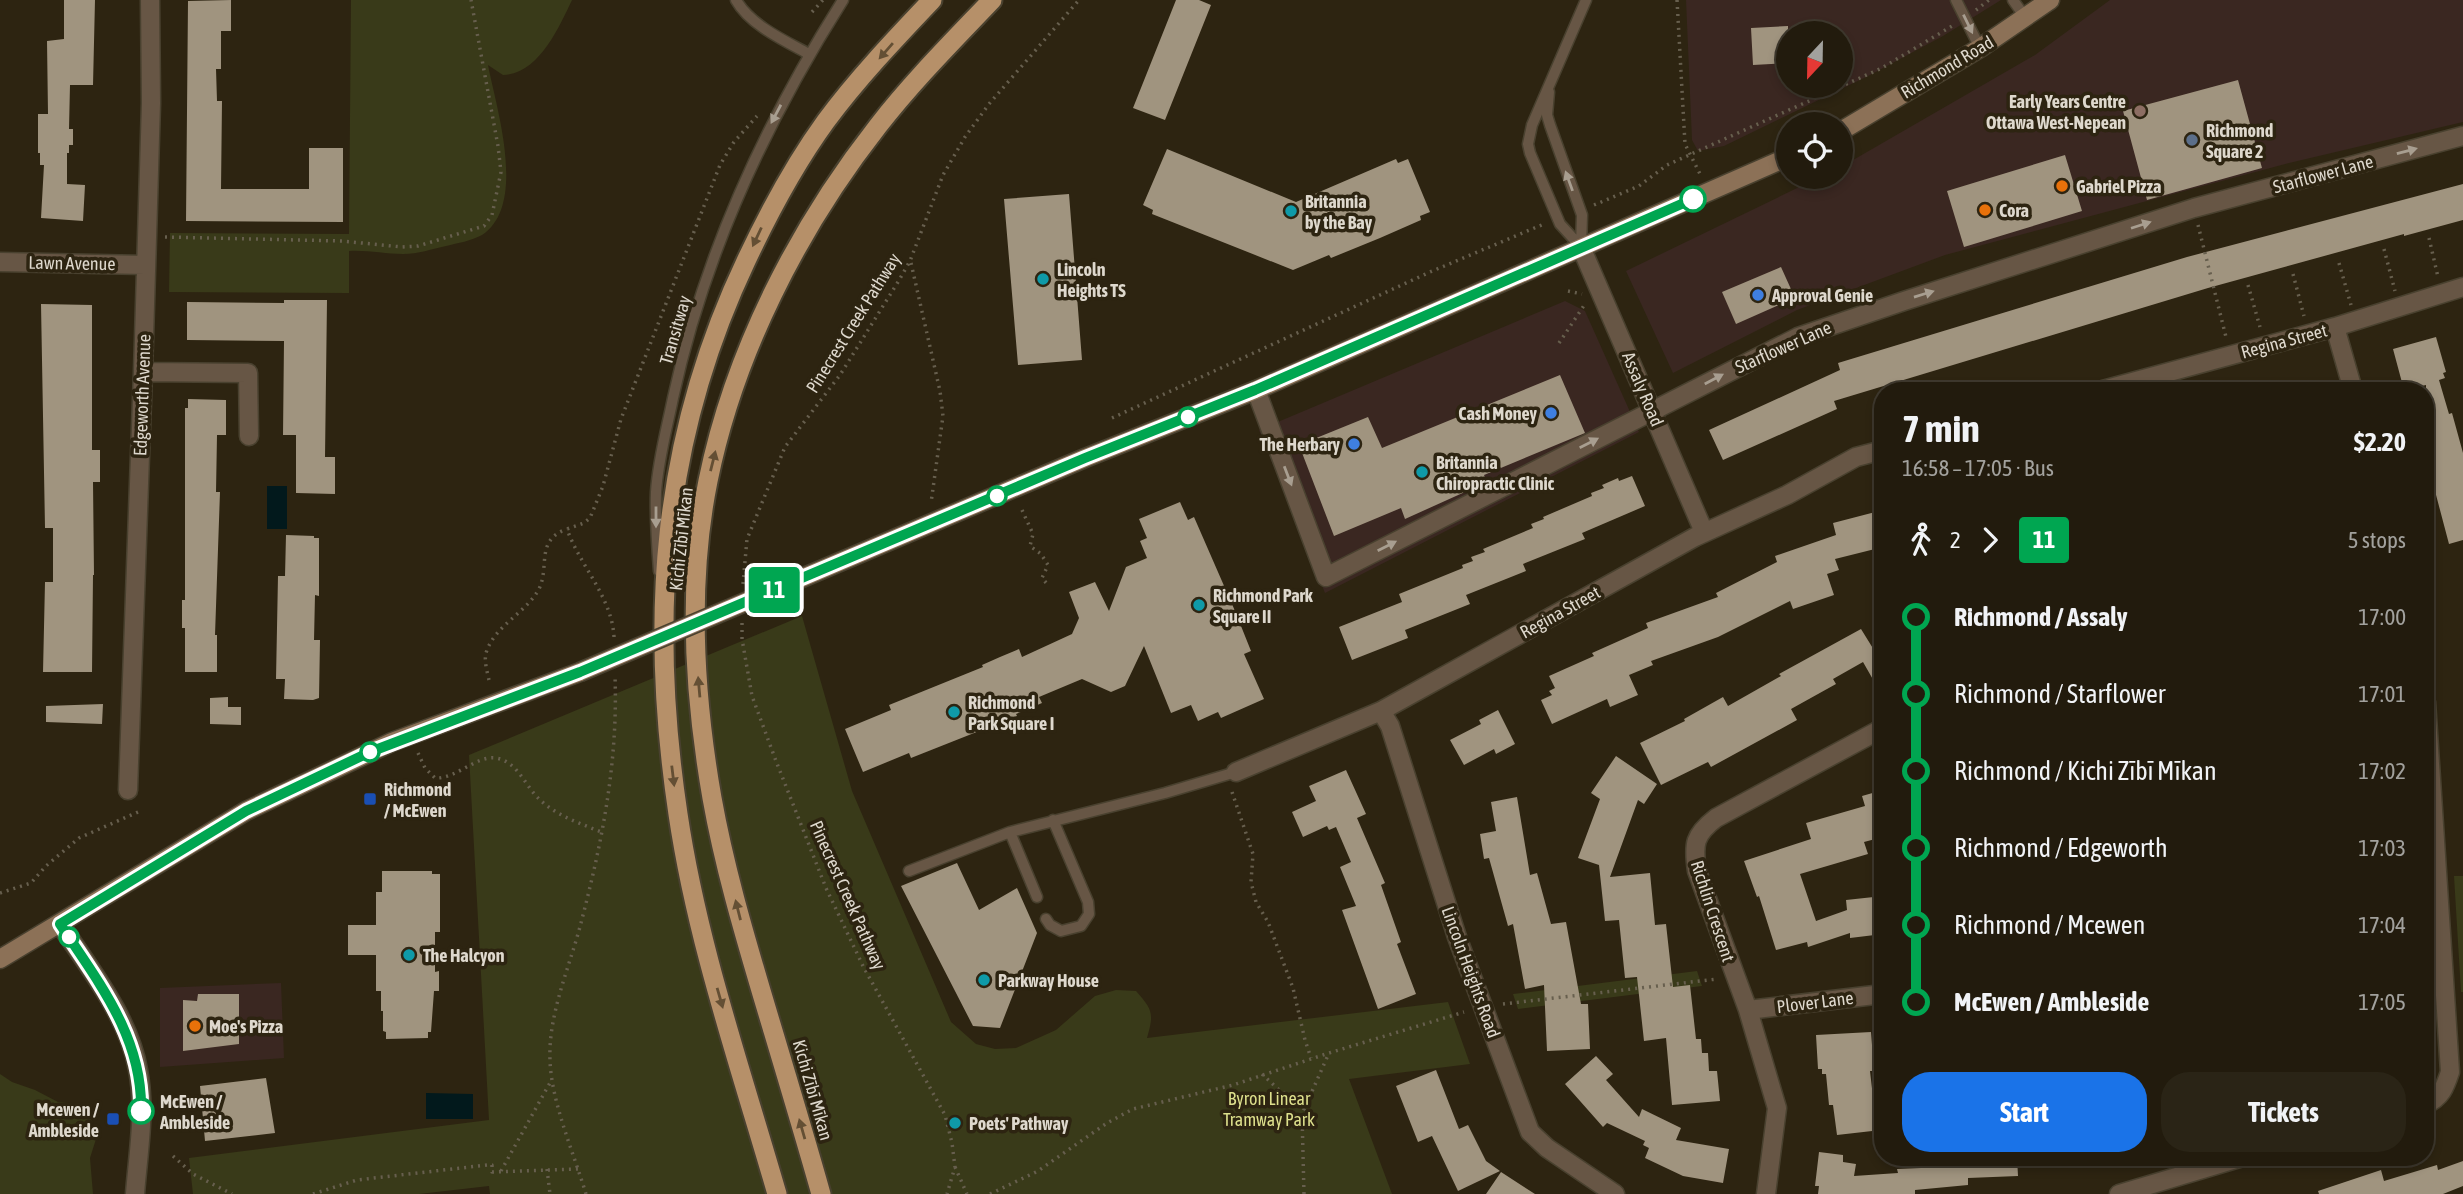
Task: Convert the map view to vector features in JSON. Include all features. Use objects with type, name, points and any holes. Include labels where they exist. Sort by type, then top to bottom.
[{"type":"highway","name":"Kichi Zībī Mīkan","points":[[777,1194],[708,959],[678,815],[670,749],[663,635],[669,523],[680,457],[696,390],[727,302],[775,200],[827,121],[932,0]]},
{"type":"highway","name":"Kichi Zībī Mīkan","points":[[821,1194],[743,926],[713,800],[704,742],[695,634],[702,517],[714,456],[733,392],[758,328],[802,240],[826,199],[877,128],[912,85],[992,0]]},
{"type":"main road","name":"Richmond Road","points":[[1853,124],[1980,48],[2050,0]]},
{"type":"main road","points":[[0,959],[246,811],[347,762],[410,735],[580,672],[1255,390],[1776,162]]},
{"type":"street","name":"Edgeworth Avenue","points":[[128,790],[151,103],[150,0]]},
{"type":"street","name":"Starflower Lane","points":[[1255,390],[1326,577],[1798,337],[1904,300],[2194,208],[2463,136]]},
{"type":"street","name":"Assaly Road","points":[[1581,247],[1704,532]]},
{"type":"street","name":"Lawn Avenue","points":[[0,262],[145,264]]},
{"type":"street","name":"Regina Street","points":[[2132,382],[2335,327],[2463,287]]},
{"type":"street","points":[[2335,327],[2351,382]]},
{"type":"street","points":[[143,372],[248,373],[249,436]]},
{"type":"street","name":"Regina Street","points":[[1236,772],[1381,711],[1704,532],[1787,495],[1856,457],[1874,452]]},
{"type":"street","name":"Lincoln Heights Road","points":[[1381,711],[1390,726],[1457,937],[1530,1132],[1547,1148],[1615,1194]]},
{"type":"street","name":"Richlin Crescent","points":[[1766,1194],[1777,1108],[1748,1010],[1697,871],[1694,853],[1700,831],[1716,818],[1874,733]]},
{"type":"street","points":[[2434,831],[2449,1072],[2444,1090],[2434,1099]]},
{"type":"street","points":[[60,924],[117,1015],[135,1056],[141,1098],[135,1194]]},
{"type":"street","name":"Plover Lane","points":[[1748,1010],[1874,995]]},
{"type":"street","points":[[2119,1194],[2200,1166]]},
{"type":"lane","points":[[736,0],[754,20],[809,54]]},
{"type":"lane","name":"Transitway","points":[[663,635],[656,538],[656,489],[666,431],[700,296],[733,207],[765,136],[809,54],[843,0]]},
{"type":"lane","points":[[1581,247],[1560,224],[1528,144],[1532,125],[1586,0]]},
{"type":"lane","points":[[1956,0],[1980,48]]},
{"type":"lane","points":[[2013,0],[2025,18]]},
{"type":"lane","points":[[1550,81],[1547,115],[1582,215],[1581,247]]},
{"type":"lane","points":[[909,871],[1010,832],[1236,772]]},
{"type":"lane","points":[[1046,919],[1055,929],[1069,930],[1081,926],[1089,914],[1088,902],[1053,820]]},
{"type":"lane","points":[[1010,832],[1037,897]]},
{"type":"path","points":[[145,237],[342,241],[402,247],[418,246],[484,226],[492,215],[501,172],[471,0]]},
{"type":"path","points":[[812,12],[823,0]]},
{"type":"path","points":[[1070,10],[1071,0]]},
{"type":"path","name":"Pinecrest Creek Pathway","points":[[743,568],[747,539],[785,447],[840,375],[910,261],[943,175],[965,137],[989,104],[1079,0]]},
{"type":"path","points":[[1677,0],[1685,144],[1700,175],[1692,178]]},
{"type":"path","points":[[1613,199],[1639,186],[1667,165],[1882,68],[1989,0]]},
{"type":"path","points":[[2194,208],[2232,355]]},
{"type":"path","points":[[1112,418],[1348,308],[1526,231]]},
{"type":"path","points":[[2429,238],[2442,293]]},
{"type":"path","points":[[2384,248],[2399,307]]},
{"type":"path","points":[[910,261],[940,391],[943,416],[928,525]]},
{"type":"path","points":[[2339,263],[2355,321]]},
{"type":"path","points":[[2294,274],[2309,334]]},
{"type":"path","points":[[2248,285],[2265,346]]},
{"type":"path","points":[[1559,343],[1588,300]]},
{"type":"path","points":[[1022,510],[1033,534],[1030,546],[1041,554],[1048,565],[1042,578],[1048,585]]},
{"type":"path","points":[[489,680],[486,651],[536,593],[540,586],[548,545],[553,537],[567,529]]},
{"type":"path","name":"Pinecrest Creek Pathway","points":[[742,639],[752,696],[801,825],[848,937],[936,1096],[949,1129],[955,1167],[947,1194]]},
{"type":"path","points":[[410,735],[425,768],[435,778],[442,779],[495,758],[517,770],[537,797],[555,813],[601,832]]},
{"type":"path","points":[[1232,792],[1253,854],[1251,882],[1256,902],[1268,922],[1293,988],[1311,1059]]},
{"type":"path","points":[[0,893],[31,883],[46,866],[79,838],[138,812]]},
{"type":"path","points":[[586,1194],[552,1079],[550,1060],[552,1033],[595,867]]},
{"type":"path","points":[[990,1194],[1038,1171],[1107,1123],[1133,1109],[1219,1090],[1262,1074],[1483,1006],[1735,977]]},
{"type":"path","points":[[1304,1194],[1302,1114],[1329,1053]]},
{"type":"path","points":[[1262,1074],[1278,1089],[1305,1106]]},
{"type":"path","points":[[501,1171],[552,1079]]},
{"type":"path","points":[[173,1156],[193,1174],[232,1194]]},
{"type":"path","points":[[313,1194],[357,1180],[487,1165],[492,1165],[492,1172],[579,1169]]},
{"type":"path","points":[[955,1167],[967,1194]]},
{"type":"path","points":[[547,1169],[550,1194]]},
{"type":"shaded area","points":[[1686,0],[2001,0],[1943,36],[1853,83],[1853,21],[1776,21],[1776,98],[1823,98],[1794,112],[1776,112],[1776,121],[1724,146],[1698,151],[1692,140]]},
{"type":"shaded area","points":[[2110,0],[2463,0],[2463,122],[2289,163],[1945,255],[1797,310],[1673,373],[1626,271],[1795,189],[1853,189],[1853,160],[2035,55]]},
{"type":"shaded area","points":[[1565,301],[1585,311],[1639,432],[1325,593],[1259,430]]},
{"type":"shaded area","points":[[281,983],[284,1058],[160,1067],[160,988]]},
{"type":"green space","points":[[351,0],[572,0],[546,47],[527,67],[516,73],[503,75],[488,65],[505,154],[503,202],[496,221],[478,237],[420,252],[403,254],[349,251],[349,293],[169,292],[170,233],[349,234]]},
{"type":"green space","name":"Byron Linear Tramway Park","points":[[802,616],[852,791],[951,1022],[976,1044],[995,1049],[1016,1048],[1056,1030],[1095,996],[1116,990],[1136,991],[1146,1003],[1151,1018],[1147,1038],[1448,1002],[1470,1064],[1349,1079],[1392,1194],[490,1194],[489,1186],[419,1194],[193,1194],[189,1158],[489,1120],[469,755]]},
{"type":"green space","points":[[2454,876],[2463,876],[2463,992],[2461,992]]},
{"type":"green space","points":[[1697,971],[1702,986],[1518,1009],[1513,994]]},
{"type":"green space","points":[[0,1074],[58,1102],[88,1108],[96,1139],[90,1158],[93,1194],[0,1194]]},
{"type":"water","points":[[267,486],[287,486],[287,529],[267,529]]},
{"type":"water","points":[[426,1093],[473,1094],[473,1119],[426,1119]]},
{"type":"building","points":[[64,0],[95,0],[93,85],[70,85],[69,129],[73,129],[73,145],[69,145],[67,153],[67,184],[85,185],[83,221],[41,218],[44,165],[40,165],[38,153],[38,114],[48,114],[47,41],[64,39]]},
{"type":"building","points":[[231,0],[231,31],[221,31],[221,69],[216,69],[217,101],[222,101],[221,189],[309,189],[309,148],[343,148],[343,222],[186,221],[188,1]]},
{"type":"building","points":[[1176,0],[1199,0],[1211,5],[1165,120],[1133,108]]},
{"type":"building","points":[[1776,27],[1776,64],[1753,65],[1751,28]]},
{"type":"building","name":"Richmond Square 2","points":[[2238,80],[2262,168],[2147,200],[2123,111]]},
{"type":"building","name":"Britannia by the Bay","points":[[1167,149],[1296,202],[1396,159],[1398,163],[1408,159],[1430,212],[1420,216],[1421,220],[1380,238],[1293,270],[1152,214],[1153,210],[1143,205]]},
{"type":"building","points":[[2065,155],[2082,211],[1964,247],[1947,191]]},
{"type":"building","points":[[2463,184],[2463,220],[2208,288],[1897,382],[1874,382],[1874,389],[1834,401],[1837,409],[1723,460],[1709,430],[1840,370],[1838,363],[2187,257]]},
{"type":"building","name":"Lincoln Heights TS","points":[[1069,194],[1082,360],[1018,365],[1004,199]]},
{"type":"building","name":"Approval Genie","points":[[1781,267],[1795,298],[1736,324],[1722,292]]},
{"type":"building","points":[[284,300],[327,300],[325,457],[335,457],[335,494],[296,493],[296,435],[283,435],[284,341],[187,340],[187,302],[284,303]]},
{"type":"building","points":[[41,304],[92,305],[92,450],[100,450],[100,482],[93,482],[92,672],[43,672],[45,582],[53,582],[53,528],[45,528]]},
{"type":"building","points":[[2436,337],[2446,372],[2443,373],[2445,378],[2439,380],[2463,453],[2463,540],[2449,544],[2434,487],[2434,382],[2402,382],[2393,349]]},
{"type":"building","points":[[1560,375],[1585,433],[1484,475],[1487,482],[1405,519],[1401,508],[1334,536],[1299,445],[1368,417],[1382,448]]},
{"type":"building","points":[[188,399],[226,400],[226,435],[217,435],[216,492],[220,492],[215,635],[217,672],[185,672],[182,600],[185,600],[185,408],[188,408]]},
{"type":"building","points":[[1632,476],[1645,506],[1582,533],[1585,539],[1523,564],[1526,571],[1466,595],[1470,604],[1405,630],[1408,638],[1352,660],[1339,627],[1402,602],[1399,594],[1463,568],[1462,565],[1473,561],[1471,557],[1485,552],[1483,549],[1533,528],[1531,524],[1592,496],[1591,493],[1604,488],[1602,485],[1618,478],[1619,481]]},
{"type":"building","points":[[1180,502],[1188,520],[1194,517],[1235,611],[1251,651],[1244,654],[1264,699],[1221,718],[1218,712],[1198,721],[1191,705],[1171,713],[1144,646],[1125,686],[1111,692],[1082,679],[1039,697],[1042,703],[1016,714],[1017,716],[911,758],[909,753],[863,772],[845,729],[891,710],[889,705],[983,667],[982,665],[1019,649],[1022,657],[1072,634],[1079,618],[1069,592],[1095,582],[1109,611],[1126,567],[1147,558],[1140,541],[1147,538],[1139,519]]},
{"type":"building","points":[[1874,512],[1874,549],[1835,559],[1839,570],[1827,574],[1834,595],[1793,609],[1790,601],[1718,637],[1651,661],[1653,665],[1629,675],[1638,695],[1610,707],[1607,699],[1552,724],[1541,700],[1552,695],[1549,691],[1555,688],[1549,676],[1648,628],[1646,623],[1718,597],[1716,593],[1777,562],[1775,556],[1836,535],[1833,523]]},
{"type":"building","points":[[286,535],[319,538],[319,596],[315,595],[314,640],[320,640],[319,698],[313,700],[284,699],[285,679],[276,679],[278,576],[285,576]]},
{"type":"building","points":[[1861,629],[1874,650],[1874,681],[1863,662],[1833,679],[1836,684],[1791,709],[1797,720],[1711,767],[1708,762],[1661,785],[1640,743],[1685,721],[1684,719],[1723,697],[1728,706],[1781,676],[1779,674]]},
{"type":"building","points":[[228,697],[228,707],[241,707],[241,725],[210,724],[210,698]]},
{"type":"building","points":[[103,704],[102,724],[46,722],[46,706]]},
{"type":"building","points":[[1498,710],[1515,744],[1496,754],[1494,749],[1464,765],[1450,740],[1481,724],[1479,720]]},
{"type":"building","points":[[1616,756],[1657,784],[1644,804],[1638,800],[1610,877],[1650,873],[1655,925],[1666,924],[1673,987],[1690,985],[1696,1039],[1701,1039],[1702,1053],[1708,1053],[1709,1071],[1717,1071],[1720,1101],[1672,1105],[1666,1038],[1644,1041],[1637,977],[1625,978],[1619,920],[1605,921],[1599,865],[1578,858],[1600,799],[1591,793]]},
{"type":"building","points":[[1346,770],[1366,814],[1357,818],[1385,883],[1381,885],[1401,942],[1397,944],[1416,994],[1378,1009],[1342,910],[1356,906],[1340,867],[1351,862],[1336,827],[1329,830],[1327,826],[1303,837],[1292,812],[1316,801],[1309,786]]},
{"type":"building","points":[[1874,793],[1874,839],[1864,842],[1868,854],[1800,874],[1816,921],[1847,910],[1846,900],[1874,897],[1874,935],[1850,938],[1850,933],[1808,947],[1807,942],[1776,950],[1759,896],[1757,897],[1744,861],[1811,839],[1806,823],[1865,806],[1862,796]]},
{"type":"building","points":[[1517,797],[1530,875],[1537,873],[1551,924],[1566,922],[1581,1004],[1588,1004],[1590,1049],[1547,1051],[1544,985],[1525,989],[1513,924],[1508,926],[1489,858],[1484,859],[1480,834],[1496,831],[1491,802]]},
{"type":"building","name":"Parkway House","points":[[957,863],[979,910],[1017,888],[1037,933],[1000,1028],[973,1026],[901,886]]},
{"type":"building","name":"The Halcyon","points":[[382,871],[432,871],[432,874],[440,874],[440,932],[435,932],[435,972],[439,971],[439,991],[434,991],[431,1032],[428,1032],[428,1038],[386,1039],[386,1032],[383,1031],[381,991],[376,991],[376,955],[348,955],[348,925],[376,925],[376,892],[382,892]]},
{"type":"building","points":[[198,994],[239,994],[239,1044],[183,1051],[183,1000],[197,1001]]},
{"type":"building","points":[[1871,1032],[1874,1071],[1870,1071],[1874,1131],[1837,1135],[1833,1105],[1829,1105],[1826,1074],[1822,1074],[1822,1069],[1818,1069],[1816,1035]]},
{"type":"building","points":[[1596,1056],[1613,1074],[1606,1080],[1639,1117],[1642,1109],[1681,1128],[1676,1140],[1729,1149],[1723,1183],[1683,1176],[1645,1158],[1649,1148],[1643,1145],[1645,1141],[1607,1123],[1603,1127],[1565,1084]]},
{"type":"building","points":[[1436,1070],[1459,1129],[1468,1125],[1486,1161],[1500,1171],[1458,1191],[1432,1136],[1418,1142],[1396,1086]]},
{"type":"building","points":[[266,1078],[275,1133],[205,1141],[200,1086]]},
{"type":"building","points":[[1819,1152],[1843,1155],[1843,1162],[1856,1164],[1854,1176],[1898,1173],[1897,1169],[1921,1166],[2017,1166],[2018,1176],[1968,1178],[1968,1185],[1915,1190],[1915,1194],[1818,1194],[1819,1186],[1815,1186]]},
{"type":"building","points":[[2463,1161],[2463,1186],[2443,1194],[2319,1194],[2318,1191],[2381,1170],[2384,1181],[2437,1165],[2438,1170]]},
{"type":"building","points":[[1501,1172],[1535,1194],[1486,1194]]},
{"type":"bus line","name":"11","points":[[141,1111],[139,1071],[131,1042],[112,1006],[60,924],[236,816],[392,742],[562,680],[1085,458],[1255,390],[1693,199]]},
{"type":"place","name":"Early Years Centre Ottawa West-Nepean","points":[[2140,111]]},
{"type":"place","name":"Richmond Square 2","points":[[2192,140]]},
{"type":"place","name":"Gabriel Pizza","points":[[2062,186]]},
{"type":"place","name":"Cora","points":[[1985,210]]},
{"type":"place","name":"Britannia by the Bay","points":[[1291,211]]},
{"type":"place","name":"Lincoln Heights TS","points":[[1043,279]]},
{"type":"place","name":"Approval Genie","points":[[1758,295]]},
{"type":"place","name":"Cash Money","points":[[1551,413]]},
{"type":"place","name":"The Herbary","points":[[1354,444]]},
{"type":"place","name":"Britannia Chiropractic Clinic","points":[[1422,472]]},
{"type":"place","name":"Richmond Park Square II","points":[[1199,605]]},
{"type":"place","name":"Richmond Park Square I","points":[[954,712]]},
{"type":"place","name":"Richmond / McEwen","points":[[370,799]]},
{"type":"place","name":"The Halcyon","points":[[409,955]]},
{"type":"place","name":"Parkway House","points":[[984,980]]},
{"type":"place","name":"Moe's Pizza","points":[[195,1026]]},
{"type":"place","name":"McEwen / Ambleside","points":[[141,1111]]},
{"type":"place","name":"Mcewen / Ambleside","points":[[113,1119]]},
{"type":"place","name":"Poets' Pathway","points":[[955,1123]]}]
